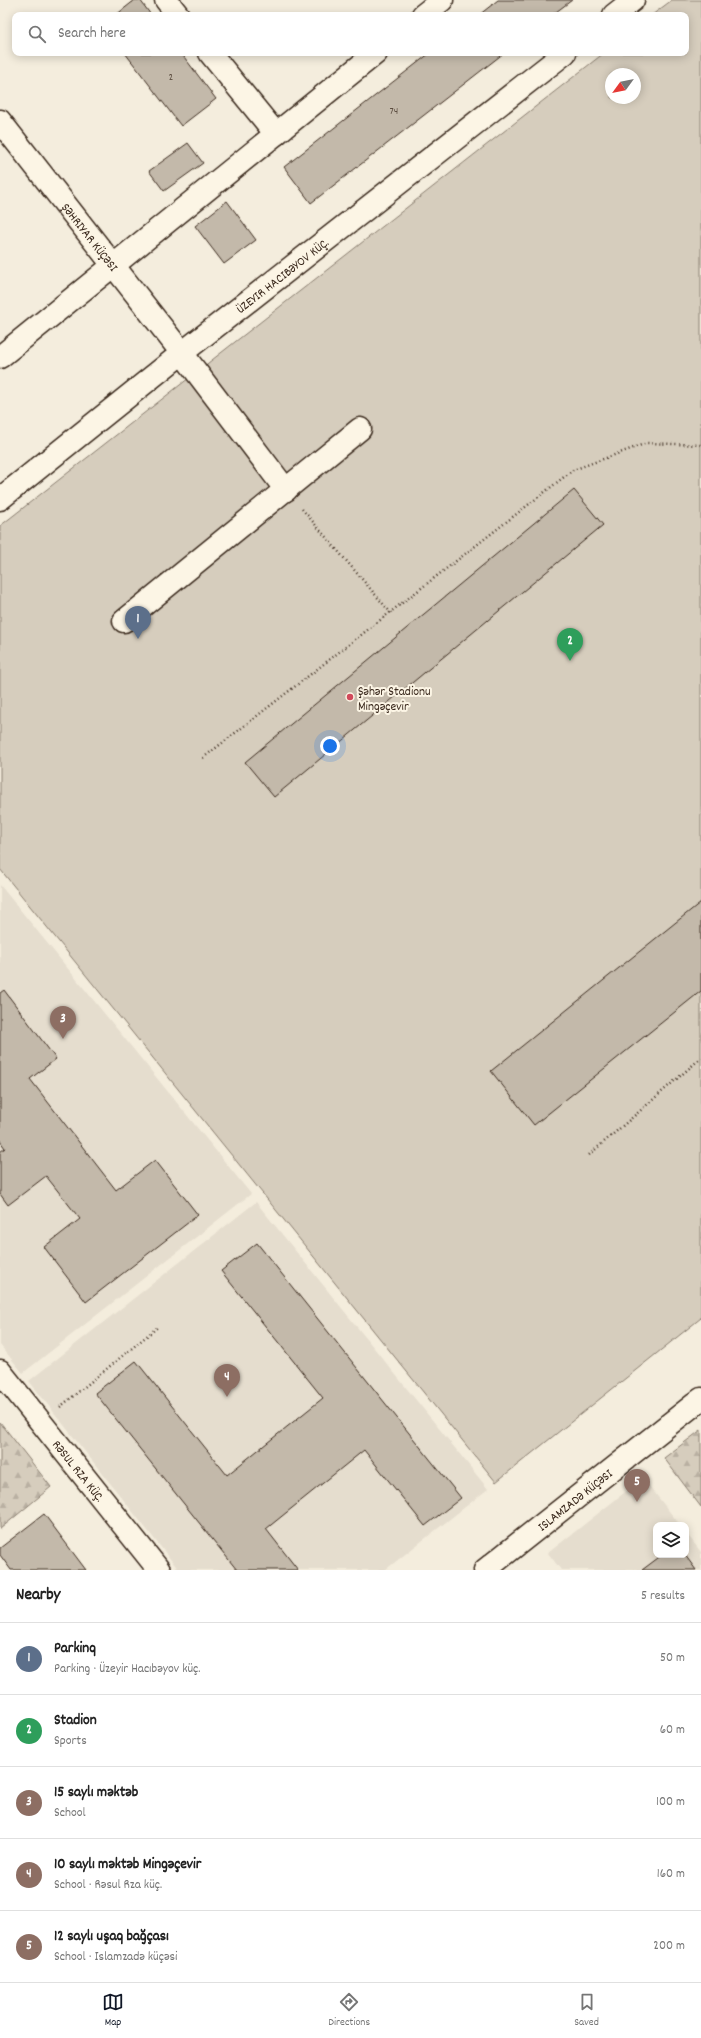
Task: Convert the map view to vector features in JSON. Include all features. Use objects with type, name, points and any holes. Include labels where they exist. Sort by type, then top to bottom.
[{"type":"street","points":[[166,0],[176,12]]},
{"type":"street","points":[[427,12],[442,0]]},
{"type":"street","points":[[618,12],[633,0]]},
{"type":"street","points":[[212,56],[276,134]]},
{"type":"street","points":[[0,357],[372,56]]},
{"type":"street","points":[[0,499],[182,353],[561,56]]},
{"type":"street","name":"ŞƏHRIYAR KÜÇƏSI","points":[[0,121],[182,353],[286,490]]},
{"type":"street","points":[[124,621],[360,429]]},
{"type":"street","name":"RƏSUL RZA KÜÇ.","points":[[0,1371],[159,1570]]},
{"type":"street","name":"ISLAMZADƏ KÜÇƏSI","points":[[485,1570],[701,1399]]},
{"type":"path","points":[[203,758],[573,470],[647,443],[701,445]]},
{"type":"path","points":[[286,490],[391,613]]},
{"type":"path","points":[[589,1155],[701,1058]]},
{"type":"path","points":[[59,1407],[159,1326]]},
{"type":"shaded area","points":[[0,885],[251,1194],[23,1373],[0,1345]]},
{"type":"shaded area","points":[[256,1202],[488,1489],[385,1570],[179,1570],[29,1381]]},
{"type":"shaded area","points":[[643,1478],[678,1522],[653,1522],[653,1558],[689,1558],[689,1537],[701,1552],[701,1570],[561,1570],[548,1553]]},
{"type":"green space","name":"Şəhər Stadionu Mingəçevir","points":[[672,0],[701,0],[701,1318],[496,1482],[0,869],[0,526],[600,56],[689,56],[689,12],[656,12]]},
{"type":"green space","points":[[0,1422],[51,1487],[0,1529]]},
{"type":"green space","points":[[701,1430],[701,1507],[664,1458]]},
{"type":"building","points":[[135,0],[140,0],[149,12],[120,12]]},
{"type":"building","points":[[498,0],[572,0],[556,12],[483,12]]},
{"type":"building","points":[[127,56],[183,56],[216,99],[181,126]]},
{"type":"building","points":[[426,56],[500,56],[311,203],[284,167]]},
{"type":"building","points":[[188,143],[203,163],[164,191],[149,171]]},
{"type":"building","points":[[227,201],[256,240],[224,264],[195,226]]},
{"type":"building","points":[[574,490],[603,525],[274,797],[245,762]]},
{"type":"building","points":[[701,902],[701,991],[534,1125],[491,1071]]},
{"type":"building","points":[[4,990],[56,1059],[30,1079],[116,1190],[155,1160],[198,1215],[86,1302],[44,1247],[80,1219],[46,1176],[8,1205],[0,1194],[0,1152],[5,1148],[0,1141],[0,993]]},
{"type":"building","points":[[257,1243],[461,1498],[425,1526],[364,1450],[266,1529],[298,1570],[237,1570],[95,1393],[136,1361],[227,1475],[323,1398],[221,1271]]},
{"type":"building","points":[[44,1514],[86,1570],[11,1570],[0,1555],[0,1548]]},
{"type":"building","points":[[658,1558],[687,1558],[696,1570],[642,1570]]},
{"type":"place","name":"Parkinq","points":[[138,639]]},
{"type":"place","name":"Stadion","points":[[570,661]]},
{"type":"place","name":"Şəhər Stadionu Mingəçevir","points":[[350,697]]},
{"type":"place","name":"15 saylı məktəb","points":[[63,1039]]},
{"type":"place","name":"10 saylı məktəb Mingəçevir","points":[[227,1397]]},
{"type":"place","name":"12 saylı uşaq bağçası","points":[[637,1502]]}]
